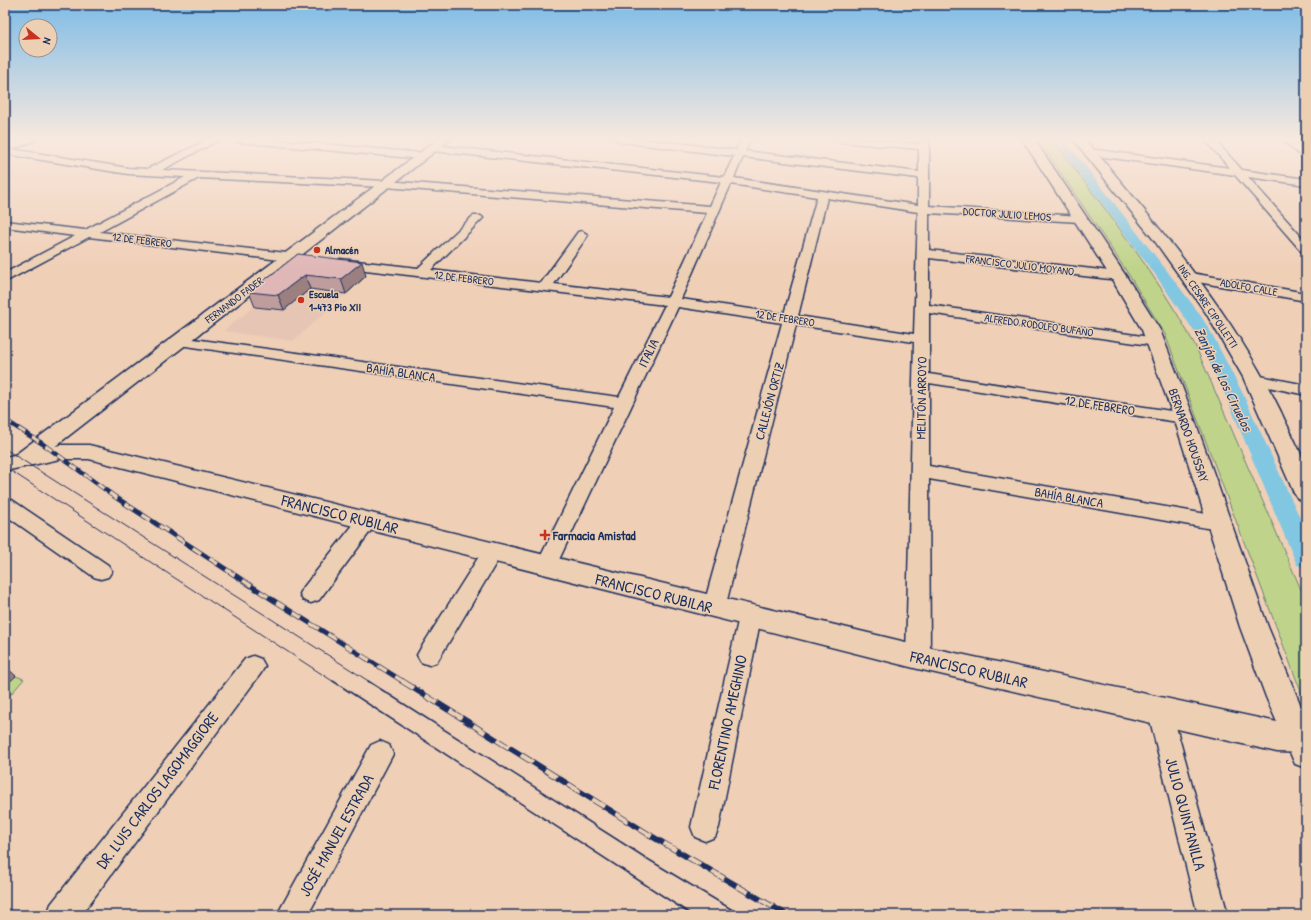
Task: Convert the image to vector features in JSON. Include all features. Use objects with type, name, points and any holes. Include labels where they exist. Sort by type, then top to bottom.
[{"type":"street","points":[[5,278],[184,182]]},
{"type":"street","points":[[343,182],[386,184],[714,210]]},
{"type":"street","name":"FERNANDO FADER","points":[[11,466],[389,182]]},
{"type":"street","name":"ITALIA","points":[[546,566],[673,302],[726,182]]},
{"type":"street","name":"DOCTOR JULIO LEMOS","points":[[740,182],[923,209],[1080,219]]},
{"type":"street","name":"MELITÓN ARROYO","points":[[918,657],[923,182]]},
{"type":"street","name":"BERNARDO HOUSSAY","points":[[1056,182],[1118,276],[1148,324],[1156,342],[1184,418],[1218,523],[1267,660],[1304,743]]},
{"type":"street","name":"ING. CESARE CIPOLLETTI","points":[[1114,182],[1191,277],[1232,339],[1255,380],[1306,493]]},
{"type":"street","points":[[1248,182],[1306,249]]},
{"type":"street","name":"CALLEJÓN ORTIZ","points":[[714,608],[823,194]]},
{"type":"street","points":[[421,273],[477,218]]},
{"type":"street","name":"12 DE FEBRERO","points":[[5,224],[313,260]]},
{"type":"street","points":[[545,287],[582,236]]},
{"type":"street","name":"FRANCISCO JULIO MOYANO","points":[[922,253],[1118,276]]},
{"type":"street","name":"12 DE FEBRERO","points":[[328,262],[673,302],[921,340]]},
{"type":"street","name":"ADOLFO CALLE","points":[[1191,277],[1306,297]]},
{"type":"street","name":"ALFREDO RODOLFO BUFANO","points":[[922,308],[1156,342]]},
{"type":"street","name":"BAHÍA BLANCA","points":[[179,341],[624,403]]},
{"type":"street","name":"12 DE FEBRERO","points":[[921,377],[1184,418]]},
{"type":"street","points":[[1255,380],[1306,390]]},
{"type":"street","name":"FRANCISCO RUBILAR","points":[[11,466],[60,452],[89,452],[368,520],[492,553],[750,617],[918,657],[1304,743]]},
{"type":"street","name":"BAHÍA BLANCA","points":[[920,471],[1218,523]]},
{"type":"street","points":[[5,504],[101,572]]},
{"type":"street","points":[[311,594],[368,520]]},
{"type":"street","points":[[429,655],[492,553]]},
{"type":"street","name":"FLORENTINO AMEGHINO","points":[[705,827],[750,617]]},
{"type":"street","name":"DR. LUIS CARLOS LAGOMAGGIORE","points":[[62,915],[253,666]]},
{"type":"street","name":"JULIO QUINTANILLA","points":[[1160,712],[1213,915]]},
{"type":"street","name":"JOSÉ MANUEL ESTRADA","points":[[292,915],[380,754]]},
{"type":"shaded area","name":"Escuela 1-473 Pio XII","points":[[303,268],[366,276],[293,341],[223,331]]},
{"type":"green space","points":[[1067,182],[1085,182],[1163,291],[1195,345],[1306,601],[1306,705],[1165,334],[1129,275]]},
{"type":"green space","points":[[5,672],[24,679],[5,701]]},
{"type":"building","points":[[298,254],[362,262],[341,279],[305,275],[278,295],[249,292]]},
{"type":"waterway","name":"Zanjón de Los Ciruelos","points":[[1091,182],[1159,270],[1193,316],[1204,334],[1234,394],[1306,558]]},
{"type":"tram line","points":[[5,449],[370,682]]},
{"type":"tram line","points":[[5,467],[334,682]]},
{"type":"tram line","points":[[333,681],[692,915]]},
{"type":"tram line","points":[[368,681],[646,858],[741,915]]},
{"type":"railway","points":[[5,420],[43,444],[111,494]]},
{"type":"railway","points":[[109,493],[273,600],[404,682]]},
{"type":"railway","points":[[402,681],[653,837],[787,915]]},
{"type":"place","name":"Almacén","points":[[317,250]]},
{"type":"place","name":"Escuela 1-473 Pio XII","points":[[301,300]]},
{"type":"place","name":"Farmacia Amistad","points":[[545,535]]}]
